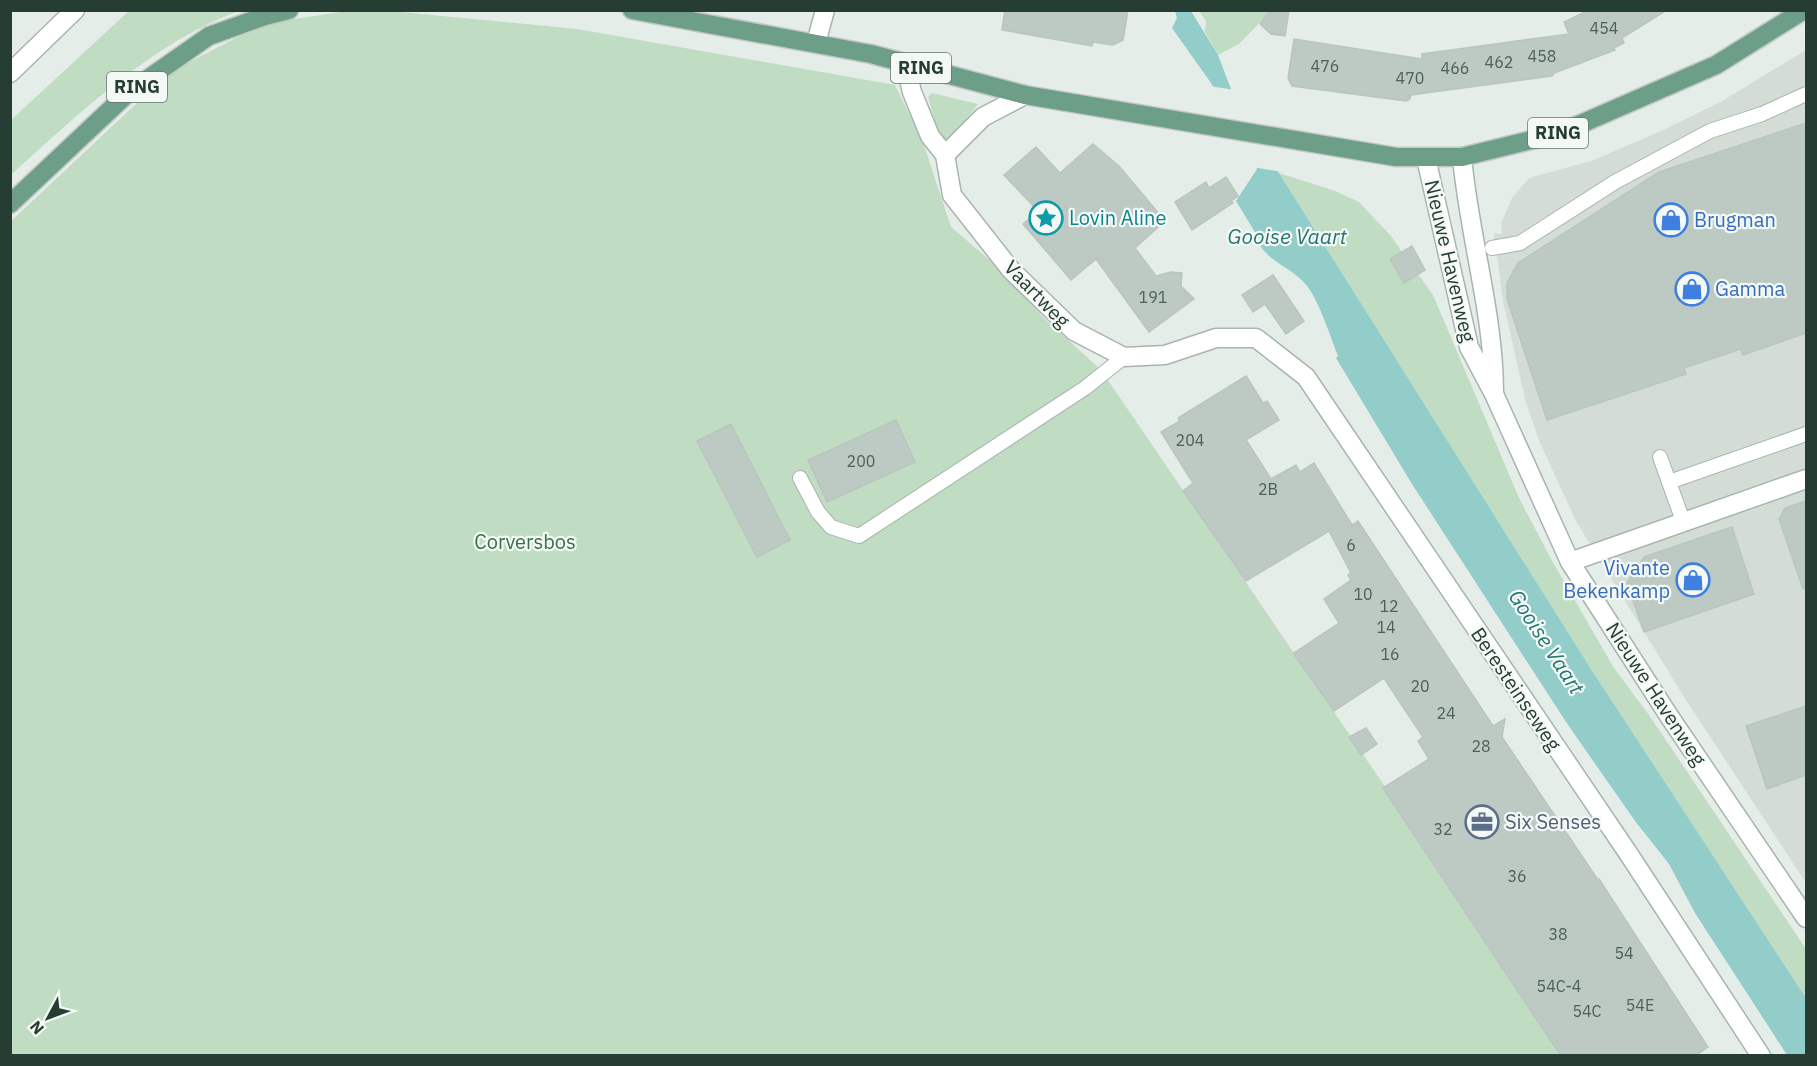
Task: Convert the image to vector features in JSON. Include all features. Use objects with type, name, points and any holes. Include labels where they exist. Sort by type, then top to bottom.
[{"type":"main road","name":"RING","points":[[10,204],[129,92],[209,36],[289,10]]},
{"type":"main road","name":"RING","points":[[632,10],[816,43],[1025,95],[1396,157],[1426,158],[1462,157],[1560,133],[1595,120],[1716,65],[1804,10]]},
{"type":"street","points":[[10,73],[75,10]]},
{"type":"street","points":[[816,43],[825,10]]},
{"type":"street","name":"Vaartweg","points":[[905,64],[912,92],[930,136],[945,155],[952,195],[1011,270],[1074,331],[1124,357]]},
{"type":"street","points":[[945,155],[983,117],[1025,95]]},
{"type":"street","name":"Nieuwe Havenweg","points":[[1462,157],[1466,203],[1483,250],[1494,364],[1494,394]]},
{"type":"street","name":"Nieuwe Havenweg","points":[[1426,158],[1469,347],[1494,394],[1570,562],[1669,716],[1806,918]]},
{"type":"street","name":"Beresteinseweg","points":[[1124,357],[1164,355],[1216,338],[1256,338],[1306,377],[1630,855],[1761,1056]]},
{"type":"street","points":[[1570,562],[1806,479]]},
{"type":"lane","points":[[1483,250],[1520,243],[1615,182],[1710,130],[1762,114],[1806,94]]},
{"type":"lane","points":[[800,478],[818,512],[831,527],[859,536],[1085,388],[1124,357]]},
{"type":"lane","points":[[1669,482],[1806,434]]},
{"type":"lane","points":[[1660,457],[1683,521]]},
{"type":"shaded area","points":[[1806,50],[1806,883],[1686,700],[1576,521],[1540,443],[1526,403],[1503,301],[1494,233],[1502,234],[1501,223],[1512,198],[1529,178],[1594,160],[1659,132],[1722,101]]},
{"type":"green space","points":[[130,10],[239,11],[207,24],[146,61],[89,105],[11,175],[11,120]]},
{"type":"green space","name":"Corversbos","points":[[353,10],[390,11],[577,29],[895,85],[923,142],[951,227],[1005,273],[1043,317],[1101,370],[1568,1055],[11,1056],[11,221],[169,73],[262,24]]},
{"type":"green space","points":[[1199,11],[1271,11],[1239,44],[1218,55],[1205,32],[1206,21]]},
{"type":"green space","points":[[932,93],[978,104],[947,144],[941,143],[928,97]]},
{"type":"green space","points":[[1279,173],[1335,191],[1359,202],[1390,235],[1433,295],[1519,498],[1551,559],[1614,668],[1649,715],[1806,949],[1806,998],[1591,669]]},
{"type":"water","name":"Gooise Vaart","points":[[1175,11],[1191,11],[1218,55],[1231,89],[1279,173],[1591,669],[1806,998],[1806,1055],[1787,1055],[1695,913],[1669,864],[1635,821],[1566,722],[1412,484],[1336,358],[1338,356],[1324,320],[1307,286],[1261,247],[1261,242],[1236,201],[1257,169],[1211,83],[1172,28],[1177,18]]},
{"type":"pier","points":[[1209,86],[1235,90],[1282,172],[1252,167]]},
{"type":"building","points":[[1005,10],[1128,10],[1123,40],[1113,45],[1093,42],[1092,46],[1002,30]]},
{"type":"building","points":[[1271,10],[1289,10],[1285,36],[1271,34],[1260,24]]},
{"type":"building","points":[[1589,10],[1667,10],[1622,38],[1624,43],[1614,48],[1615,50],[1554,73],[1552,76],[1411,95],[1406,101],[1292,86],[1288,78],[1294,39],[1422,59],[1422,54],[1569,34],[1564,22]]},
{"type":"building","points":[[1806,123],[1806,333],[1743,355],[1741,349],[1684,368],[1686,374],[1547,420],[1507,299],[1507,283],[1518,263],[1659,172]]},
{"type":"building","points":[[1093,144],[1119,166],[1165,221],[1135,248],[1156,276],[1171,272],[1182,273],[1181,286],[1194,299],[1149,332],[1096,259],[1071,280],[1023,224],[1038,211],[1004,175],[1036,147],[1060,173]]},
{"type":"building","points":[[1226,177],[1238,196],[1231,201],[1233,203],[1192,230],[1175,202],[1206,182],[1209,188]]},
{"type":"building","points":[[1412,246],[1425,270],[1404,283],[1390,259]]},
{"type":"building","points":[[1273,275],[1304,321],[1286,334],[1265,304],[1253,312],[1242,295]]},
{"type":"building","points":[[1246,376],[1263,403],[1267,401],[1279,420],[1246,440],[1271,479],[1296,465],[1300,472],[1314,463],[1352,525],[1358,521],[1493,726],[1505,719],[1502,737],[1599,879],[1708,1047],[1695,1056],[1561,1056],[1383,788],[1429,759],[1418,741],[1423,737],[1384,678],[1334,711],[1295,656],[1294,653],[1339,623],[1324,599],[1351,580],[1348,575],[1351,573],[1329,531],[1246,581],[1183,491],[1193,483],[1161,432],[1180,421],[1178,418]]},
{"type":"building","points":[[896,420],[915,462],[827,502],[808,460]]},
{"type":"building","points":[[731,424],[790,540],[757,557],[697,441]]},
{"type":"building","points":[[1806,501],[1806,588],[1803,589],[1779,519],[1785,508]]},
{"type":"building","points":[[1732,527],[1754,594],[1644,632],[1627,583],[1644,557]]},
{"type":"building","points":[[1806,706],[1806,775],[1767,789],[1746,726]]},
{"type":"building","points":[[1366,728],[1377,744],[1361,755],[1349,737]]},
{"type":"place","name":"Lovin Aline","points":[[1046,218]]},
{"type":"place","name":"Brugman","points":[[1671,220]]},
{"type":"place","name":"Gamma","points":[[1692,289]]},
{"type":"place","name":"Vivante Bekenkamp","points":[[1693,580]]},
{"type":"place","name":"Six Senses","points":[[1482,822]]}]
